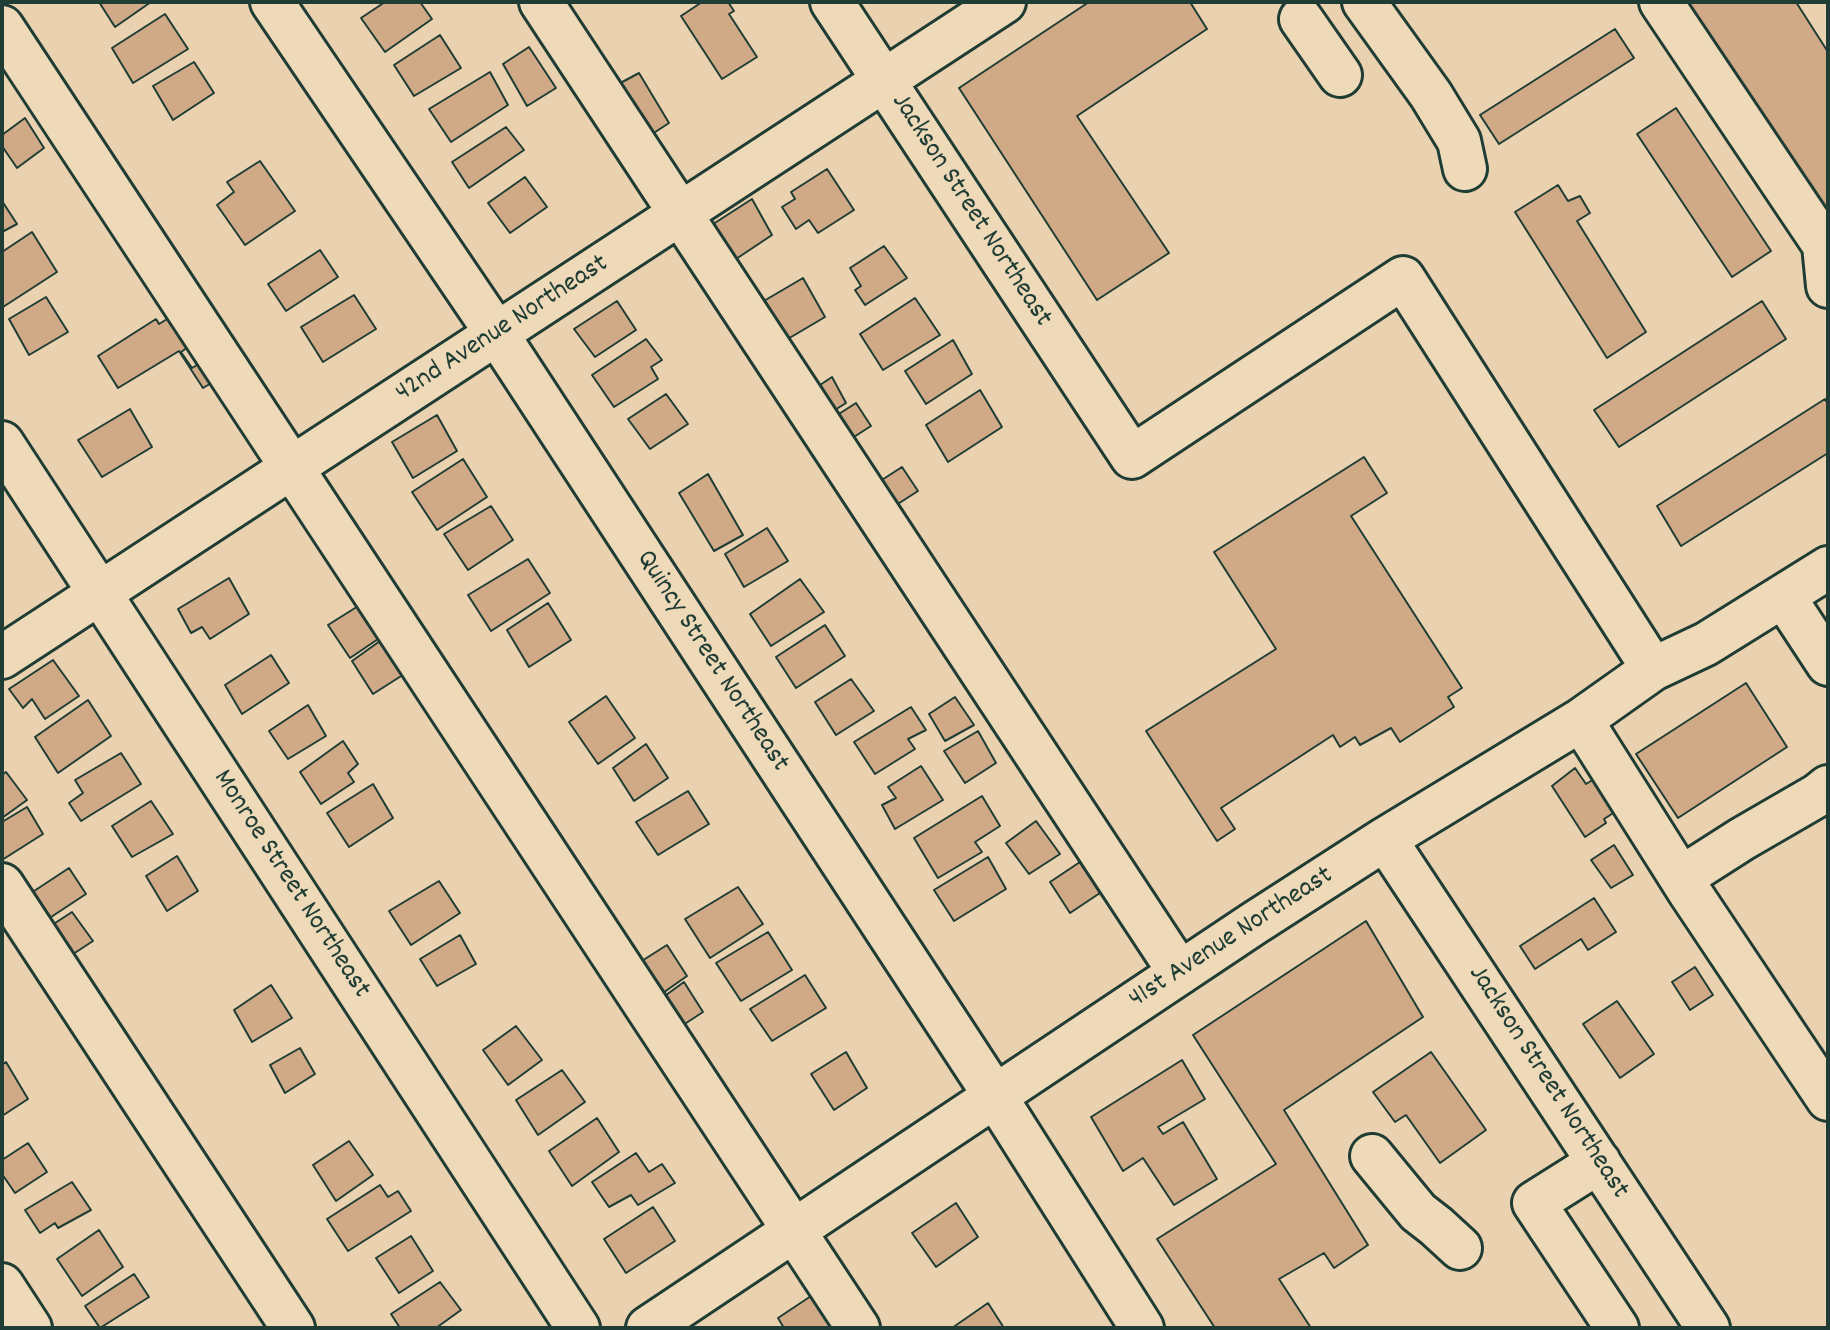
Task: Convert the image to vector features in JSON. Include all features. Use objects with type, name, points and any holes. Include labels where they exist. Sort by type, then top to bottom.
[{"type":"street","name":"Quincy Street Northeast","points":[[272,2],[497,334],[995,1096],[1142,1328]]},
{"type":"street","points":[[541,2],[1180,973]]},
{"type":"street","name":"Jackson Street Northeast","points":[[832,2],[1132,457],[1403,278],[1653,669]]},
{"type":"street","name":"42nd Avenue Northeast","points":[[2,657],[1004,2]]},
{"type":"street","points":[[1364,2],[1431,95],[1459,141],[1465,169]]},
{"type":"street","points":[[1661,2],[1824,245],[1828,286]]},
{"type":"street","points":[[1305,8],[1340,75]]},
{"type":"street","points":[[2,27],[858,1328]]},
{"type":"street","name":"Monroe Street Northeast","points":[[2,443],[578,1328]]},
{"type":"street","name":"41st Avenue Northeast","points":[[648,1328],[1385,839],[1581,720],[1653,669],[1706,644],[1828,568]]},
{"type":"street","points":[[1784,597],[1828,664]]},
{"type":"street","points":[[1581,720],[1681,878],[1828,1099]]},
{"type":"street","points":[[1681,878],[1828,787]]},
{"type":"street","name":"Jackson Street Northeast","points":[[1385,839],[1708,1328]]},
{"type":"street","points":[[2,885],[293,1328]]},
{"type":"street","points":[[1372,1156],[1418,1212],[1460,1248]]},
{"type":"street","points":[[1599,1162],[1534,1203],[1617,1328]]},
{"type":"street","points":[[2,1285],[30,1328]]},
{"type":"building","points":[[99,2],[151,2],[115,27]]},
{"type":"building","points":[[385,2],[420,2],[432,19],[385,52],[361,18]]},
{"type":"building","points":[[702,2],[728,2],[734,11],[729,14],[757,57],[722,79],[681,16]]},
{"type":"building","points":[[1089,2],[1190,2],[1207,29],[1077,116],[1169,253],[1097,300],[959,88]]},
{"type":"building","points":[[1680,2],[1796,2],[1828,52],[1828,228]]},
{"type":"building","points":[[165,14],[188,49],[133,83],[112,48]]},
{"type":"building","points":[[1615,29],[1634,58],[1499,144],[1480,115]]},
{"type":"building","points":[[440,35],[461,68],[414,96],[394,65]]},
{"type":"building","points":[[529,47],[556,88],[527,106],[503,64]]},
{"type":"building","points":[[194,62],[214,93],[173,120],[153,86]]},
{"type":"building","points":[[490,72],[508,105],[451,142],[429,109]]},
{"type":"building","points":[[639,73],[669,123],[643,140],[613,87]]},
{"type":"building","points":[[1676,108],[1771,251],[1732,277],[1637,134]]},
{"type":"building","points":[[25,118],[44,148],[17,168],[2,146],[2,135]]},
{"type":"building","points":[[506,127],[524,150],[469,188],[452,162]]},
{"type":"building","points":[[260,161],[295,211],[245,245],[217,205],[234,192],[227,182]]},
{"type":"building","points":[[827,169],[854,210],[818,233],[809,220],[796,229],[782,207],[795,199],[791,192]]},
{"type":"building","points":[[525,177],[547,207],[510,233],[488,203]]},
{"type":"building","points":[[1558,185],[1568,201],[1580,196],[1590,213],[1577,221],[1646,332],[1607,358],[1515,212]]},
{"type":"building","points":[[752,199],[772,235],[730,263],[707,228]]},
{"type":"building","points":[[2,201],[17,224],[2,232]]},
{"type":"building","points":[[32,232],[57,272],[3,307],[2,252]]},
{"type":"building","points":[[884,246],[907,278],[865,305],[855,290],[861,286],[850,268]]},
{"type":"building","points":[[320,250],[338,277],[286,311],[268,284]]},
{"type":"building","points":[[803,278],[825,317],[781,343],[757,305]]},
{"type":"building","points":[[354,295],[376,329],[323,362],[301,327]]},
{"type":"building","points":[[46,297],[68,332],[29,355],[9,319]]},
{"type":"building","points":[[915,298],[940,335],[883,370],[860,334]]},
{"type":"building","points":[[617,301],[636,330],[595,357],[574,329]]},
{"type":"building","points":[[1762,301],[1786,339],[1619,447],[1594,410]]},
{"type":"building","points":[[172,316],[191,345],[181,352],[192,368],[202,362],[213,382],[203,388],[179,351],[118,388],[98,356],[156,319],[159,324]]},
{"type":"building","points":[[646,339],[662,360],[651,367],[658,379],[614,407],[592,375]]},
{"type":"building","points":[[953,340],[972,374],[926,404],[905,371]]},
{"type":"building","points":[[832,377],[846,403],[827,415],[811,391]]},
{"type":"building","points":[[980,390],[1002,427],[948,462],[926,425]]},
{"type":"building","points":[[666,394],[688,424],[650,449],[628,419]]},
{"type":"building","points":[[1825,399],[1828,404],[1828,453],[1681,546],[1657,506]]},
{"type":"building","points":[[856,403],[871,426],[846,442],[831,419]]},
{"type":"building","points":[[130,409],[152,447],[102,477],[78,440]]},
{"type":"building","points":[[437,415],[457,451],[413,478],[392,442]]},
{"type":"building","points":[[1364,457],[1387,493],[1351,516],[1462,688],[1448,697],[1454,707],[1400,742],[1391,728],[1360,745],[1355,737],[1340,747],[1333,735],[1221,808],[1235,829],[1217,841],[1146,731],[1276,649],[1214,552]]},
{"type":"building","points":[[463,459],[487,497],[437,530],[412,492]]},
{"type":"building","points":[[902,467],[918,491],[890,509],[874,485]]},
{"type":"building","points":[[708,474],[743,535],[714,551],[679,493]]},
{"type":"building","points":[[491,506],[513,540],[468,570],[444,534]]},
{"type":"building","points":[[767,528],[788,561],[744,587],[725,554]]},
{"type":"building","points":[[528,559],[550,593],[491,631],[468,595]]},
{"type":"building","points":[[229,578],[249,614],[210,639],[202,627],[191,633],[178,609]]},
{"type":"building","points":[[800,579],[824,612],[771,646],[750,614]]},
{"type":"building","points":[[363,603],[384,635],[350,658],[328,625]]},
{"type":"building","points":[[548,603],[571,640],[529,667],[507,630]]},
{"type":"building","points":[[825,625],[845,656],[796,688],[776,657]]},
{"type":"building","points":[[387,636],[409,671],[373,694],[352,661]]},
{"type":"building","points":[[271,655],[289,683],[242,714],[225,685]]},
{"type":"building","points":[[53,660],[79,696],[45,719],[32,699],[23,708],[9,689]]},
{"type":"building","points":[[851,679],[874,711],[836,735],[815,702]]},
{"type":"building","points":[[1746,683],[1787,747],[1678,818],[1636,754]]},
{"type":"building","points":[[606,696],[635,738],[598,764],[569,722]]},
{"type":"building","points":[[955,697],[974,725],[945,741],[929,714]]},
{"type":"building","points":[[88,700],[111,736],[58,773],[35,737]]},
{"type":"building","points":[[308,705],[326,736],[288,759],[269,731]]},
{"type":"building","points":[[911,707],[926,730],[908,739],[915,749],[875,774],[854,742]]},
{"type":"building","points":[[978,731],[996,763],[965,783],[944,751]]},
{"type":"building","points":[[343,741],[358,764],[348,773],[354,782],[321,804],[300,772]]},
{"type":"building","points":[[646,744],[668,778],[634,801],[613,768]]},
{"type":"building","points":[[121,753],[141,784],[81,821],[69,803],[83,793],[75,780]]},
{"type":"building","points":[[921,766],[943,800],[895,829],[882,805],[896,798],[888,787]]},
{"type":"building","points":[[1575,768],[1586,784],[1596,778],[1618,810],[1604,819],[1606,823],[1585,837],[1552,786]]},
{"type":"building","points":[[6,772],[27,800],[2,818],[2,775]]},
{"type":"building","points":[[373,784],[393,818],[349,847],[327,813]]},
{"type":"building","points":[[688,791],[709,824],[658,855],[636,822]]},
{"type":"building","points":[[982,796],[1000,826],[975,842],[982,852],[938,878],[914,838]]},
{"type":"building","points":[[151,801],[173,834],[132,857],[112,826]]},
{"type":"building","points":[[27,807],[43,834],[2,860],[2,822]]},
{"type":"building","points":[[1036,821],[1060,854],[1029,874],[1006,843]]},
{"type":"building","points":[[1614,845],[1633,875],[1611,888],[1591,860]]},
{"type":"building","points":[[177,856],[198,891],[167,911],[146,876]]},
{"type":"building","points":[[988,857],[1006,889],[954,921],[934,890]]},
{"type":"building","points":[[1080,862],[1100,893],[1070,913],[1050,882]]},
{"type":"building","points":[[69,868],[86,894],[42,923],[25,897]]},
{"type":"building","points":[[439,881],[460,913],[411,945],[389,911]]},
{"type":"building","points":[[738,887],[763,924],[710,958],[685,919]]},
{"type":"building","points":[[1594,898],[1616,932],[1588,950],[1581,939],[1535,969],[1520,946]]},
{"type":"building","points":[[72,912],[93,941],[67,958],[46,929]]},
{"type":"building","points":[[1366,921],[1423,1017],[1284,1110],[1368,1245],[1334,1268],[1324,1253],[1279,1279],[1311,1328],[1215,1328],[1157,1239],[1276,1164],[1193,1035]]},
{"type":"building","points":[[768,932],[792,970],[741,1001],[716,963]]},
{"type":"building","points":[[460,935],[476,964],[437,986],[420,959]]},
{"type":"building","points":[[667,945],[687,976],[660,995],[637,964]]},
{"type":"building","points":[[1695,967],[1713,995],[1690,1010],[1672,982]]},
{"type":"building","points":[[805,975],[826,1008],[772,1041],[750,1009]]},
{"type":"building","points":[[684,982],[703,1012],[674,1031],[655,1003]]},
{"type":"building","points":[[271,985],[292,1018],[252,1042],[234,1010]]},
{"type":"building","points":[[1617,1001],[1654,1054],[1620,1078],[1583,1024]]},
{"type":"building","points":[[516,1026],[542,1060],[508,1085],[483,1050]]},
{"type":"building","points":[[300,1048],[315,1074],[285,1093],[270,1065]]},
{"type":"building","points":[[846,1052],[867,1088],[834,1110],[811,1074]]},
{"type":"building","points":[[1431,1052],[1486,1130],[1440,1163],[1406,1115],[1395,1122],[1373,1092]]},
{"type":"building","points":[[1182,1060],[1205,1099],[1158,1127],[1163,1134],[1183,1122],[1217,1179],[1174,1205],[1143,1158],[1123,1171],[1091,1117]]},
{"type":"building","points":[[6,1062],[28,1099],[2,1116],[2,1065]]},
{"type":"building","points":[[562,1070],[585,1102],[538,1135],[516,1100]]},
{"type":"building","points":[[597,1118],[619,1152],[572,1186],[549,1151]]},
{"type":"building","points":[[349,1141],[373,1175],[336,1201],[313,1165]]},
{"type":"building","points":[[28,1143],[47,1172],[15,1193],[2,1174],[2,1160]]},
{"type":"building","points":[[636,1153],[649,1172],[662,1164],[675,1183],[638,1205],[631,1195],[609,1207],[592,1182]]},
{"type":"building","points":[[72,1182],[91,1210],[58,1228],[55,1223],[40,1233],[25,1210]]},
{"type":"building","points":[[380,1185],[388,1197],[398,1191],[411,1211],[348,1251],[327,1219]]},
{"type":"building","points":[[956,1203],[978,1237],[936,1267],[912,1233]]},
{"type":"building","points":[[653,1207],[675,1241],[626,1273],[604,1239]]},
{"type":"building","points":[[99,1230],[123,1267],[82,1296],[57,1259]]},
{"type":"building","points":[[411,1236],[433,1271],[399,1293],[376,1258]]},
{"type":"building","points":[[134,1274],[149,1297],[100,1328],[85,1306]]},
{"type":"building","points":[[440,1282],[461,1310],[436,1328],[400,1328],[391,1314]]},
{"type":"building","points":[[811,1296],[834,1326],[784,1328],[778,1318]]},
{"type":"building","points":[[988,1303],[1004,1328],[952,1328]]}]
